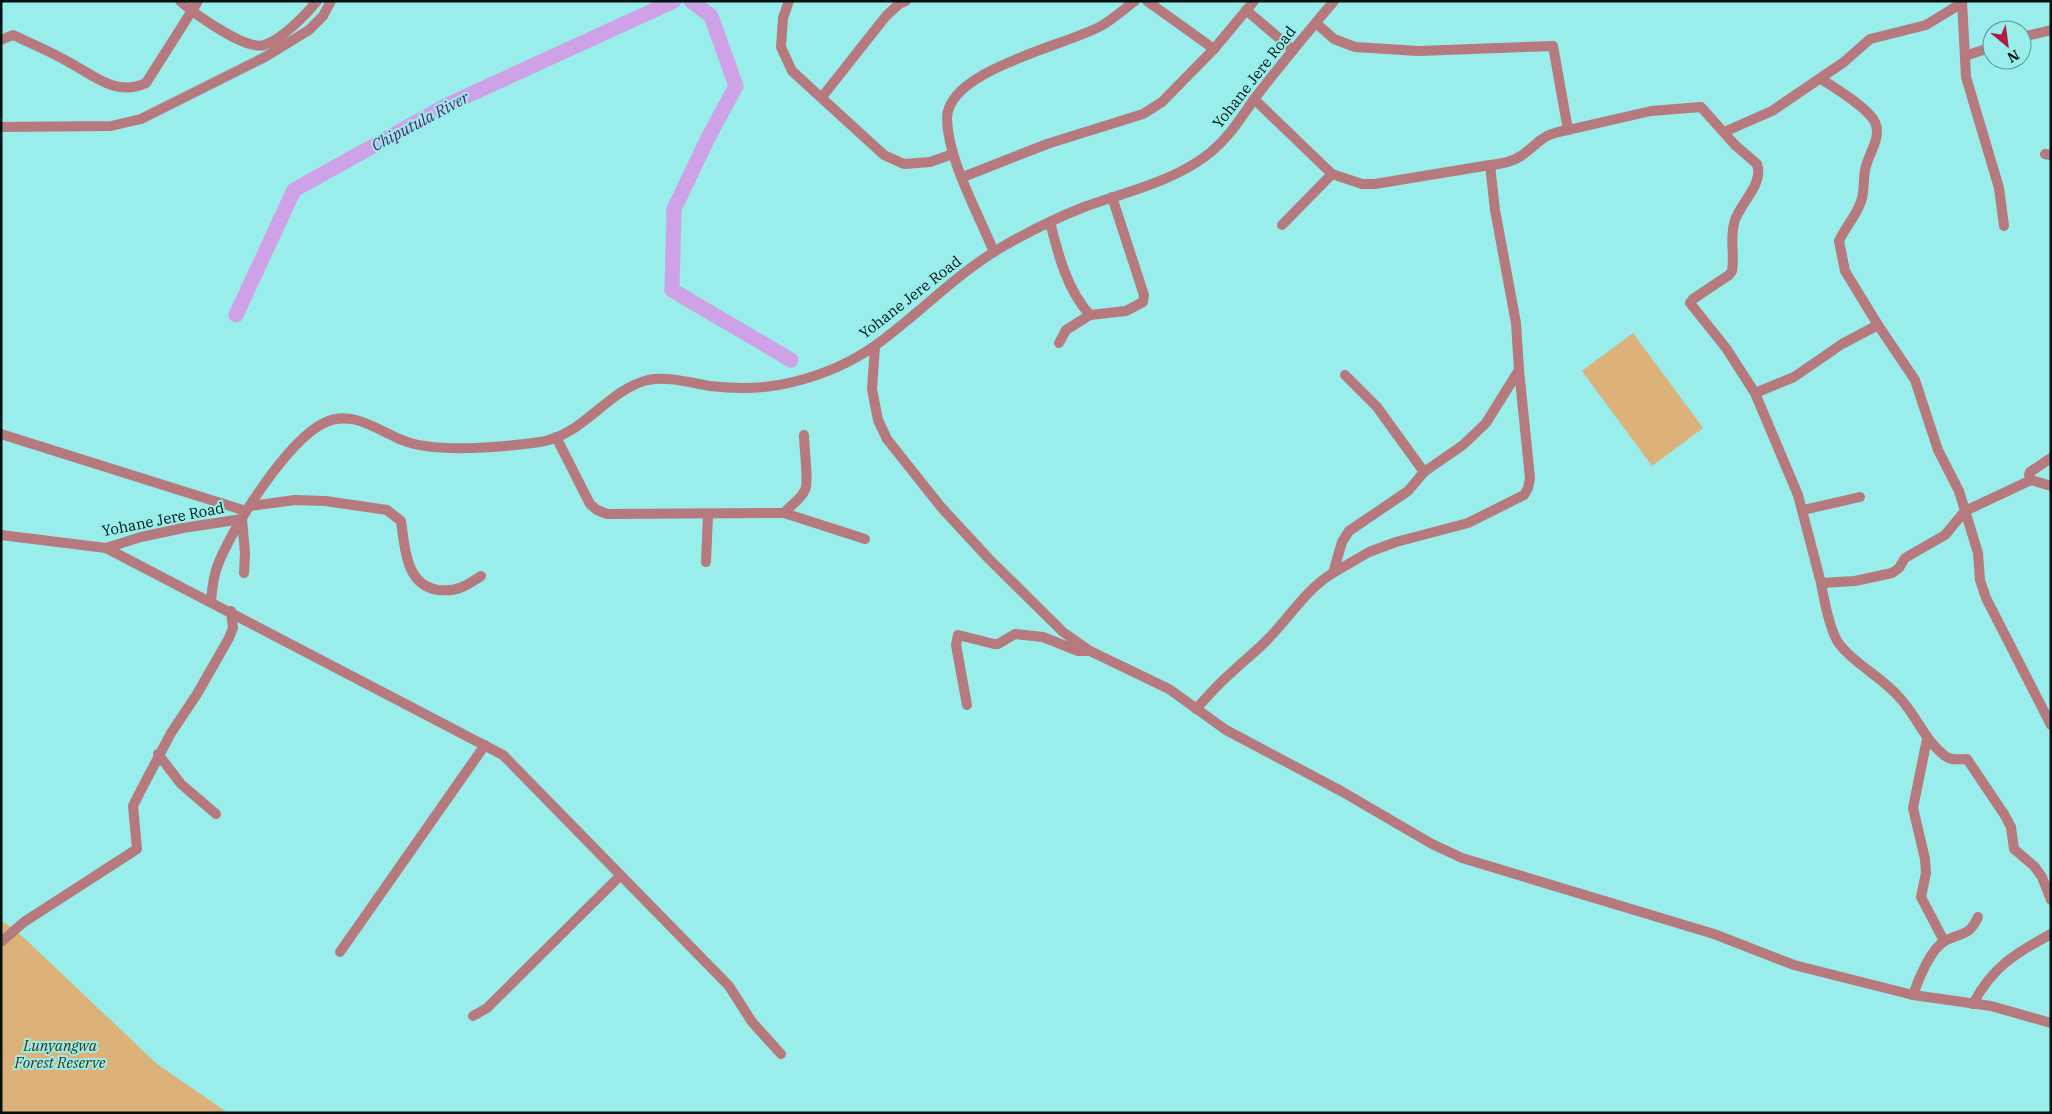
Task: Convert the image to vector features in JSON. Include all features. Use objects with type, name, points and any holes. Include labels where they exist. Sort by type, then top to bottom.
[{"type":"street","points":[[180,1],[236,40],[250,45],[264,45],[306,15],[317,1]]},
{"type":"street","points":[[1,40],[14,35],[65,59],[106,84],[119,88],[137,87],[146,83],[198,1]]},
{"type":"street","points":[[1,127],[111,126],[141,119],[265,57],[309,30],[323,16],[331,1]]},
{"type":"street","points":[[789,1],[783,18],[781,47],[792,71],[822,96],[884,155],[904,164],[930,162],[953,154]]},
{"type":"street","points":[[822,96],[886,16],[899,4],[906,1]]},
{"type":"street","points":[[994,252],[953,154],[947,116],[951,101],[965,87],[988,72],[1101,26],[1135,1]]},
{"type":"street","points":[[1148,1],[1214,49]]},
{"type":"street","points":[[963,177],[1047,144],[1143,114],[1162,102],[1214,49],[1254,1]]},
{"type":"street","name":"Yohane Jere Road","points":[[211,601],[216,571],[260,489],[312,430],[328,421],[349,418],[376,426],[403,441],[448,448],[544,442],[590,418],[618,394],[648,380],[668,379],[715,386],[768,387],[822,372],[875,346],[966,271],[994,252],[1050,222],[1166,178],[1207,155],[1233,132],[1254,99],[1334,1]]},
{"type":"street","points":[[1724,132],[1761,117],[1821,79],[1870,39],[1926,25],[1962,2],[1966,77],[2000,193],[2004,226]]},
{"type":"street","points":[[1246,10],[1293,50]]},
{"type":"street","points":[[1316,23],[1334,39],[1355,47],[1418,51],[1553,46],[1568,130]]},
{"type":"street","points":[[2032,35],[2051,30]]},
{"type":"street","points":[[1965,56],[1982,50]]},
{"type":"street","points":[[1821,79],[1852,100],[1873,120],[1876,127],[1876,142],[1870,151],[1865,170],[1862,201],[1839,241],[1847,274],[1915,380],[1938,450],[1959,491],[1978,553],[1980,580],[1986,598],[2051,725]]},
{"type":"street","points":[[1254,99],[1332,174],[1346,180],[1375,184],[1490,165],[1520,158],[1540,138],[1551,133],[1651,111],[1694,106],[1701,107],[1708,112],[1724,132],[1757,164],[1758,176],[1735,219],[1732,236],[1732,271],[1690,303],[1726,348],[1755,393],[1785,459],[1803,510],[1834,636],[1839,645],[1883,680],[1900,698],[1927,738],[1948,758],[1967,758],[2011,827],[2014,849],[2034,866],[2042,877],[2051,900]]},
{"type":"street","points":[[1196,710],[1299,607],[1306,594],[1319,582],[1369,552],[1396,542],[1468,523],[1524,495],[1528,488],[1530,478],[1518,370],[1516,323],[1495,210],[1490,165]]},
{"type":"street","points":[[1282,225],[1332,174]]},
{"type":"street","points":[[1060,343],[1066,330],[1090,315],[1126,311],[1143,302],[1144,295],[1112,197]]},
{"type":"street","points":[[1050,222],[1074,295],[1090,315]]},
{"type":"street","points":[[1755,393],[1794,377],[1842,344],[1878,325]]},
{"type":"street","points":[[875,346],[872,389],[878,420],[896,452],[941,507],[988,559],[1063,632],[1090,651],[1169,690],[1226,730],[1341,791],[1432,844],[1462,858],[1714,934],[1794,965],[1913,995],[1991,1006],[2051,1023]]},
{"type":"street","points":[[1333,574],[1342,542],[1349,531],[1408,491],[1424,472],[1463,445],[1486,423],[1518,370]]},
{"type":"street","points":[[1345,375],[1377,407],[1424,472]]},
{"type":"street","points":[[1,434],[246,512],[295,500],[325,501],[387,510],[401,521],[409,566],[420,584],[435,589],[456,590],[468,586],[481,576]]},
{"type":"street","points":[[784,513],[805,492],[808,483],[804,458],[804,435]]},
{"type":"street","points":[[556,437],[590,504],[597,510],[608,514],[708,515],[784,513],[865,539]]},
{"type":"street","points":[[2031,480],[2030,472],[2051,458]]},
{"type":"street","points":[[1821,583],[1855,580],[1896,570],[1905,558],[1946,535],[1965,511],[2031,480],[2051,486]]},
{"type":"street","points":[[1803,510],[1860,497]]},
{"type":"street","points":[[244,573],[246,512]]},
{"type":"street","name":"Yohane Jere Road","points":[[1,535],[106,548],[141,537],[246,512]]},
{"type":"street","points":[[706,562],[708,515]]},
{"type":"street","points":[[106,548],[231,611],[503,755],[729,986],[752,1022],[781,1054]]},
{"type":"street","points":[[1,942],[24,922],[137,849],[133,806],[158,754],[229,638],[233,628],[231,611]]},
{"type":"street","points":[[967,705],[956,645],[958,635],[960,634],[994,644],[998,644],[1015,634],[1043,637],[1078,651],[1090,651]]},
{"type":"street","points":[[1927,738],[1913,808],[1925,859],[1926,873],[1921,896],[1944,941]]},
{"type":"street","points":[[340,952],[485,745]]},
{"type":"street","points":[[158,754],[181,784],[216,814]]},
{"type":"street","points":[[474,1016],[487,1008],[620,876]]},
{"type":"street","points":[[1913,995],[1928,961],[1944,941],[1969,932],[1978,917]]},
{"type":"street","points":[[1973,1004],[1989,977],[2000,966],[2026,946],[2051,934]]},
{"type":"green space","points":[[1633,333],[1703,428],[1652,466],[1582,371]]},
{"type":"green space","name":"Lunyangwa Forest Reserve","points":[[1,920],[23,937],[157,1064],[228,1113],[1,1113]]},
{"type":"waterway","name":"Chiputula River","points":[[236,315],[294,190],[447,105],[674,1]]},
{"type":"waterway","name":"Chiputula River","points":[[691,1],[711,16],[736,86],[708,138],[674,209],[672,290],[791,360]]}]
